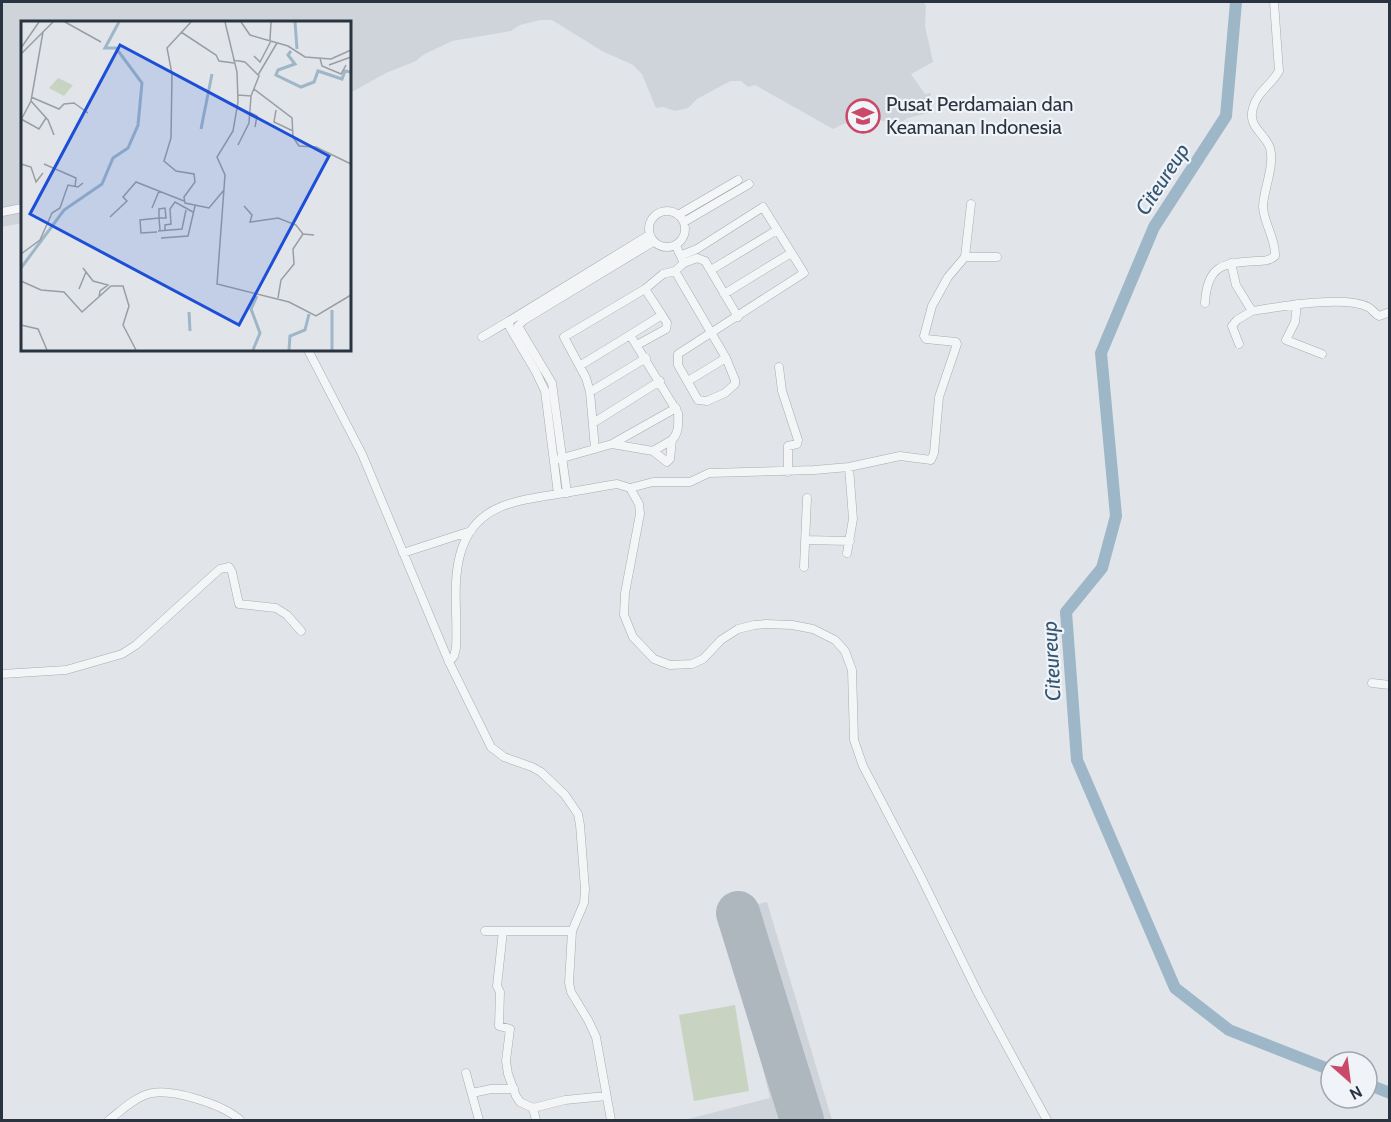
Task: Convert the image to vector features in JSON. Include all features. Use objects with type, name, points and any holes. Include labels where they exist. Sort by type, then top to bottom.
[{"type":"street","points":[[1204,303],[1214,271],[1231,263],[1270,260],[1275,254],[1263,206],[1268,188],[1271,154],[1267,142],[1254,125],[1252,110],[1259,95],[1279,70],[1274,2]]},
{"type":"street","points":[[678,215],[738,180]]},
{"type":"street","points":[[684,222],[748,184]]},
{"type":"street","points":[[449,662],[456,648],[460,556],[471,531],[479,521],[493,509],[502,505],[526,498],[617,484],[630,488],[653,482],[690,482],[708,473],[771,470],[788,472],[849,467],[900,456],[928,461],[932,458],[939,397],[957,344],[956,342],[926,339],[924,336],[932,306],[948,277],[965,257],[971,204]]},
{"type":"street","points":[[595,449],[590,392],[580,365],[564,339],[565,335],[645,289],[663,274],[675,271],[683,259],[764,207],[803,271],[802,275],[738,317],[710,333],[678,354],[678,365],[701,402],[725,393],[735,384],[735,380],[726,358],[710,333],[675,271]]},
{"type":"street","points":[[2,212],[21,208]]},
{"type":"street","points":[[664,211],[678,215],[684,222],[684,236],[676,246],[664,248],[651,239],[649,223],[655,215],[664,211]]},
{"type":"street","points":[[711,270],[777,230]]},
{"type":"street","points":[[482,337],[651,239]]},
{"type":"street","points":[[562,493],[552,383],[518,326],[651,239]]},
{"type":"street","points":[[676,246],[683,259]]},
{"type":"street","points":[[724,294],[791,253]]},
{"type":"street","points":[[965,257],[997,257]]},
{"type":"street","points":[[683,259],[701,259],[711,270],[738,317]]},
{"type":"street","points":[[1231,263],[1236,285],[1252,311]]},
{"type":"street","points":[[638,345],[666,328],[667,323],[645,289]]},
{"type":"street","points":[[1239,344],[1232,326],[1252,311],[1297,304],[1340,302],[1366,306],[1379,316],[1389,312]]},
{"type":"street","points":[[1297,304],[1295,322],[1286,340],[1322,354]]},
{"type":"street","points":[[580,365],[662,315]]},
{"type":"street","points":[[509,321],[510,328],[545,391],[558,459]]},
{"type":"street","points":[[612,444],[653,451],[669,462],[672,455],[672,440],[679,424],[676,408],[630,335]]},
{"type":"street","points":[[309,351],[362,454],[449,662],[490,747],[504,758],[541,772],[565,795],[576,810],[580,825],[585,889],[584,903],[572,931],[570,987],[594,1031],[611,1120]]},
{"type":"street","points":[[590,392],[646,358]]},
{"type":"street","points":[[688,381],[726,358]]},
{"type":"street","points":[[779,367],[782,391],[798,440],[797,444],[788,446],[788,472]]},
{"type":"street","points":[[593,423],[660,381]]},
{"type":"street","points":[[558,459],[612,444],[676,408]]},
{"type":"street","points":[[653,451],[672,440]]},
{"type":"street","points":[[847,553],[853,508],[849,467]]},
{"type":"street","points":[[630,488],[639,504],[640,514],[625,593],[624,615],[633,637],[654,659],[670,665],[692,664],[703,659],[721,640],[738,629],[766,624],[813,629],[835,640],[845,651],[852,670],[854,740],[863,766],[979,995],[1047,1120]]},
{"type":"street","points":[[804,567],[807,498]]},
{"type":"street","points":[[403,553],[471,531]]},
{"type":"street","points":[[806,540],[850,541]]},
{"type":"street","points":[[2,674],[66,670],[122,654],[136,645],[224,567],[229,567],[232,572],[239,604],[276,608],[287,615],[301,631]]},
{"type":"street","points":[[1372,683],[1389,685]]},
{"type":"street","points":[[485,931],[572,931]]},
{"type":"street","points":[[503,931],[497,986],[500,992],[498,1026],[510,1029],[506,1061],[520,1101],[533,1108],[565,1100],[606,1096]]},
{"type":"street","points":[[466,1073],[479,1120]]},
{"type":"street","points":[[472,1093],[491,1089],[514,1089]]},
{"type":"street","points":[[109,1120],[140,1098],[157,1092],[183,1094],[222,1108],[240,1120]]},
{"type":"street","points":[[533,1108],[536,1120]]},
{"type":"shaded area","name":"Pusat Perdamaian dan Keamanan Indonesia","points":[[2,2],[923,2],[926,6],[925,26],[933,62],[911,74],[925,94],[931,93],[928,113],[908,118],[894,127],[873,118],[843,124],[833,129],[755,85],[748,87],[741,81],[731,81],[721,86],[697,99],[688,108],[675,111],[663,107],[656,108],[642,74],[633,65],[602,51],[552,20],[540,20],[520,25],[511,31],[452,41],[351,92],[351,21],[21,21],[21,223],[2,227]]},
{"type":"shaded area","points":[[767,902],[832,1120],[684,1120],[770,1098],[724,911]]},
{"type":"green space","points":[[735,1005],[749,1091],[694,1101],[679,1015]]},
{"type":"waterway","name":"Citeureup","points":[[1236,2],[1226,116],[1154,227],[1101,353],[1116,516],[1102,568],[1066,612],[1077,760],[1175,988],[1229,1030],[1319,1065]]},
{"type":"waterway","name":"Citeureup","points":[[1379,1089],[1390,1093]]},
{"type":"runway","points":[[738,913],[802,1120]]},
{"type":"place","name":"Pusat Perdamaian dan Keamanan Indonesia","points":[[863,116]]}]
